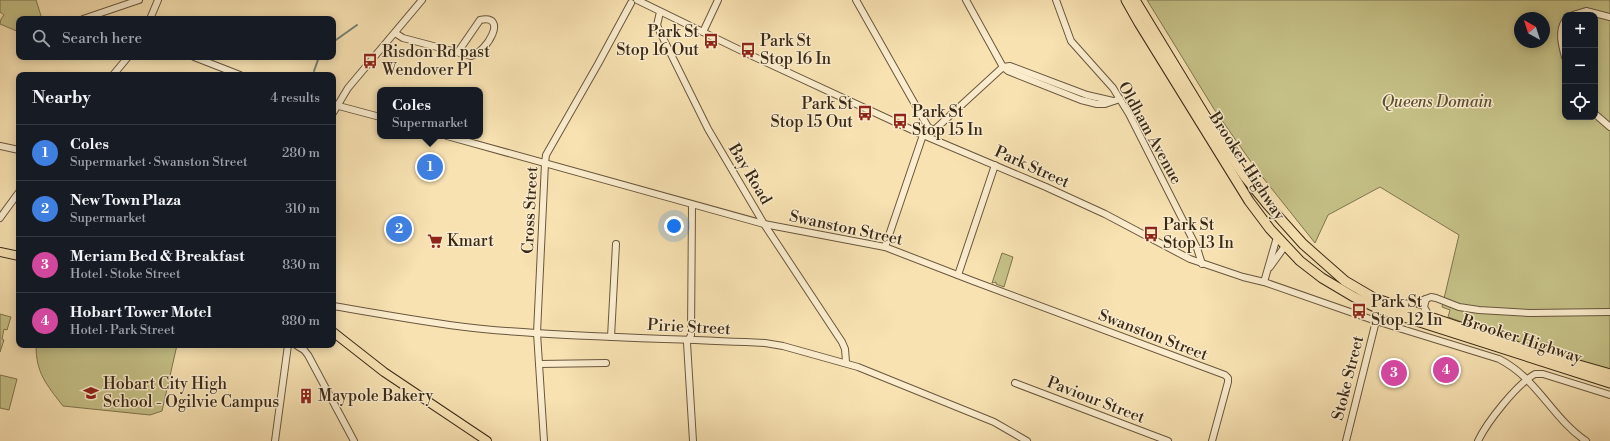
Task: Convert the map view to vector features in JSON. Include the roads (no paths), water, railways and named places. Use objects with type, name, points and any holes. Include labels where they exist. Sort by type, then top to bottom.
[{"type":"highway","name":"Brooker Highway","points":[[1126,0],[1249,201],[1277,238],[1322,278],[1340,289],[1379,308],[1610,383]]},
{"type":"highway","name":"Brooker Highway","points":[[1135,0],[1233,160],[1267,204],[1303,244],[1340,277],[1374,298],[1534,352],[1610,374]]},
{"type":"highway","points":[[1267,204],[1270,213],[1285,234],[1285,246]]},
{"type":"main road","points":[[0,252],[16,255]]},
{"type":"main road","points":[[336,334],[384,372],[487,441]]},
{"type":"street","points":[[92,16],[139,0]]},
{"type":"street","points":[[151,16],[158,0]]},
{"type":"street","points":[[336,104],[422,0]]},
{"type":"street","points":[[703,32],[718,0]]},
{"type":"street","points":[[856,0],[928,127],[934,130]]},
{"type":"street","points":[[966,0],[1003,67]]},
{"type":"street","name":"Oldham Avenue","points":[[1056,0],[1069,37],[1074,46],[1113,88],[1129,114],[1198,248],[1202,264]]},
{"type":"street","name":"Park Street","points":[[633,1],[660,12],[926,136],[1105,214],[1202,264],[1264,282],[1376,321],[1499,359],[1530,377],[1567,426],[1586,441]]},
{"type":"street","name":"Cross Street","points":[[544,441],[537,332],[546,155],[633,1]]},
{"type":"street","name":"Bay Road","points":[[660,12],[657,25],[708,129],[764,224],[842,342],[846,349],[846,362]]},
{"type":"street","points":[[1598,14],[1610,17]]},
{"type":"street","points":[[395,32],[403,38],[471,56],[481,51],[492,36],[495,30],[494,24],[490,20],[480,20],[458,52]]},
{"type":"street","points":[[1562,25],[1562,40]]},
{"type":"street","points":[[116,72],[126,60]]},
{"type":"street","points":[[202,60],[232,72]]},
{"type":"street","points":[[886,247],[926,136],[1003,67],[1010,66],[1087,95],[1113,101],[1120,99]]},
{"type":"street","points":[[336,105],[377,116]]},
{"type":"street","points":[[1598,117],[1610,127]]},
{"type":"street","name":"Swanston Street","points":[[458,139],[764,224],[886,247],[1228,378],[1212,441]]},
{"type":"street","points":[[0,146],[16,149]]},
{"type":"street","points":[[958,275],[995,165]]},
{"type":"street","points":[[0,218],[16,196]]},
{"type":"street","points":[[692,204],[691,334],[688,339],[692,441]]},
{"type":"street","points":[[1264,282],[1277,238]]},
{"type":"street","points":[[611,337],[616,244]]},
{"type":"street","points":[[1268,270],[1285,246]]},
{"type":"street","points":[[1276,258],[1285,254],[1297,257]]},
{"type":"street","points":[[1394,304],[1415,303],[1426,299],[1436,298],[1459,307],[1479,310],[1530,313],[1610,312]]},
{"type":"street","points":[[1426,299],[1424,307],[1429,316]]},
{"type":"street","name":"Pirie Street","points":[[336,306],[483,329],[611,337],[765,343],[783,346],[846,362],[994,422],[1027,441]]},
{"type":"street","name":"Stoke Street","points":[[1346,441],[1376,321]]},
{"type":"street","points":[[275,441],[288,348]]},
{"type":"street","points":[[301,348],[308,355],[354,441]]},
{"type":"street","points":[[539,364],[606,363]]},
{"type":"street","points":[[1478,441],[1490,420],[1530,377],[1538,373],[1610,395]]},
{"type":"street","name":"Paviour Street","points":[[1015,383],[1168,441]]},
{"type":"waterway","points":[[336,40],[357,25]]},
{"type":"waterway","points":[[314,71],[318,60]]},
{"type":"place","name":"Park St Stop 16 Out","points":[[711,41]]},
{"type":"place","name":"Park St Stop 16 In","points":[[748,50]]},
{"type":"place","name":"Risdon Rd past Wendover Pl","points":[[370,61]]},
{"type":"place","name":"Park St Stop 15 Out","points":[[865,113]]},
{"type":"place","name":"Park St Stop 15 In","points":[[900,121]]},
{"type":"place","name":"Coles","points":[[430,167]]},
{"type":"place","name":"New Town Plaza","points":[[399,229]]},
{"type":"place","name":"Park St Stop 13 In","points":[[1151,234]]},
{"type":"place","name":"Kmart","points":[[435,241]]},
{"type":"place","name":"Park St Stop 12 In","points":[[1359,311]]},
{"type":"place","name":"Hobart Tower Motel","points":[[1446,370]]},
{"type":"place","name":"Meriam Bed & Breakfast","points":[[1394,373]]},
{"type":"place","name":"Hobart City High School - Ogilvie Campus","points":[[91,393]]},
{"type":"place","name":"Maypole Bakery","points":[[306,396]]},
{"type":"park label","name":"Queens Domain","points":[[1437,102]]}]
